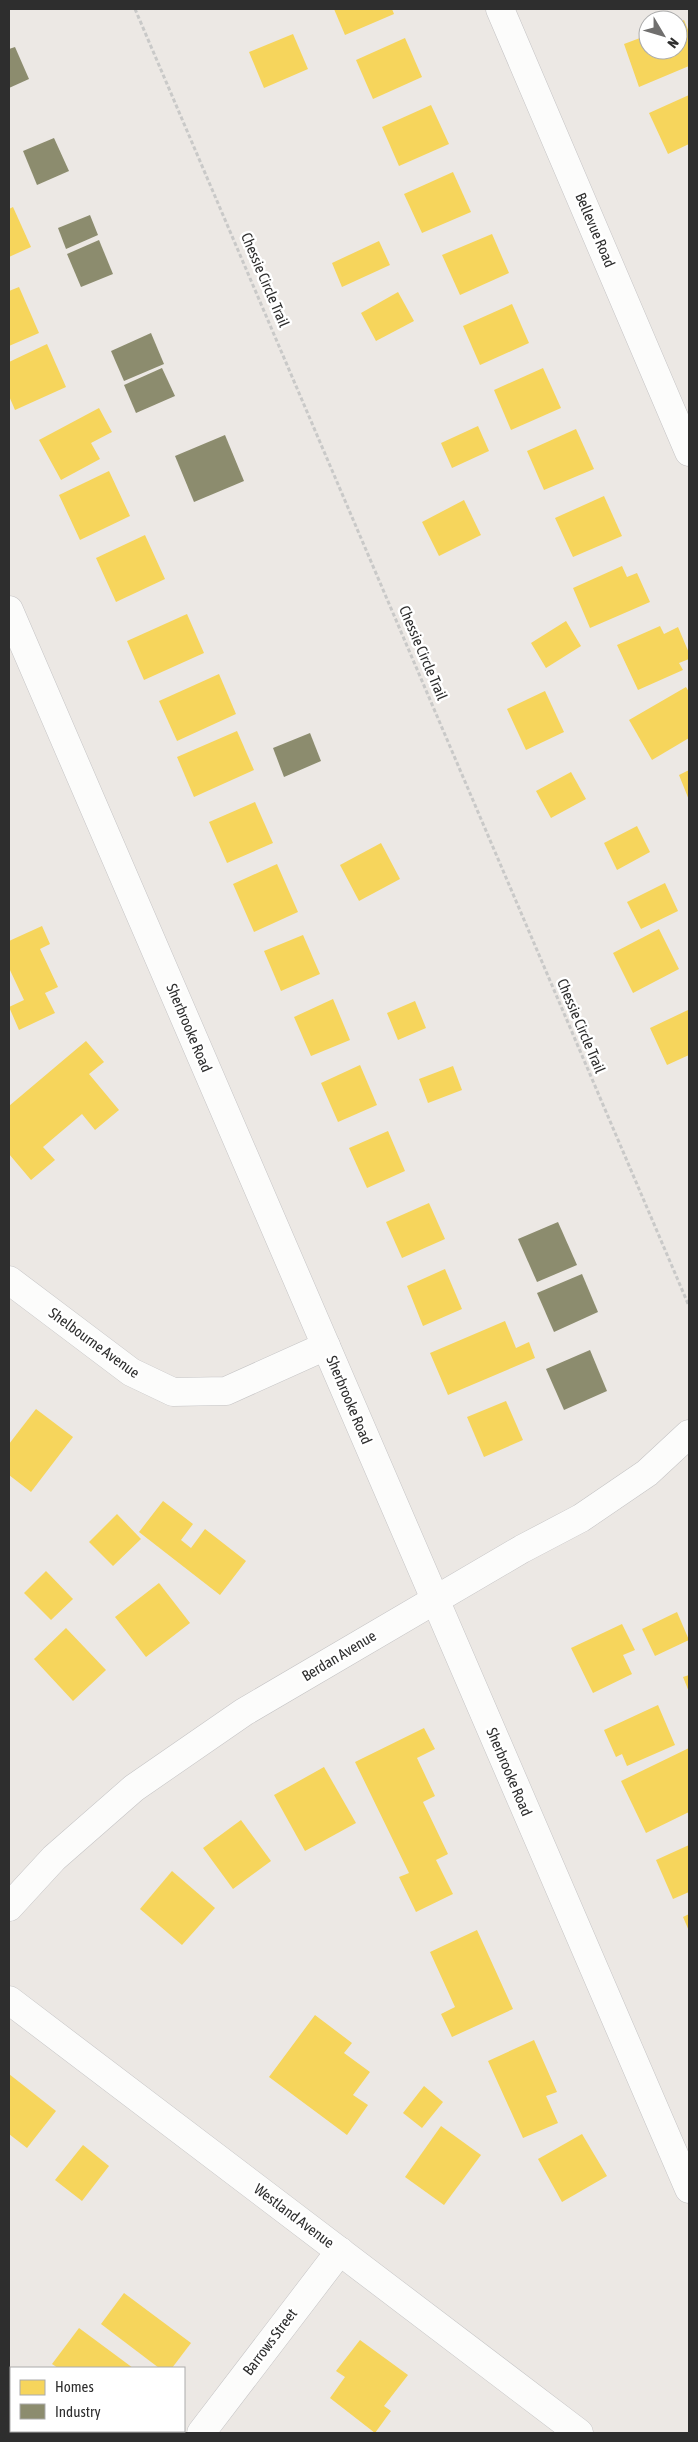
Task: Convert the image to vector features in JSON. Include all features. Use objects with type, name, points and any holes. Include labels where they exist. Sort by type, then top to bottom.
[{"type":"street","name":"Bellevue Road","points":[[500,9],[689,452]]},
{"type":"street","name":"Sherbrooke Road","points":[[11,620],[689,2189]]},
{"type":"street","name":"Shelbourne Avenue","points":[[9,1280],[131,1372],[173,1392],[226,1392],[326,1346]]},
{"type":"street","name":"Berdan Avenue","points":[[9,1907],[54,1858],[134,1788],[244,1712],[435,1600],[581,1518],[647,1473],[689,1434]]},
{"type":"street","name":"Westland Avenue","points":[[9,2000],[579,2433]]},
{"type":"street","name":"Barrows Street","points":[[201,2433],[340,2251]]},
{"type":"path","name":"Chessie Circle Trail","points":[[135,9],[689,1306]]},
{"type":"building: Homes","points":[[334,9],[392,9],[394,14],[345,35]]},
{"type":"building: Homes","points":[[688,30],[689,66],[639,87],[624,44],[638,39],[638,60],[688,60]]},
{"type":"building: Homes","points":[[293,34],[308,69],[264,88],[249,52]]},
{"type":"building: Homes","points":[[405,38],[422,77],[373,99],[356,60]]},
{"type":"building: Homes","points":[[689,95],[689,144],[668,154],[649,113]]},
{"type":"building: Homes","points":[[431,105],[449,144],[399,166],[382,127]]},
{"type":"building: Homes","points":[[453,172],[471,212],[422,233],[404,194]]},
{"type":"building: Homes","points":[[13,207],[31,247],[9,257],[9,209]]},
{"type":"building: Homes","points":[[492,234],[509,273],[460,295],[442,255]]},
{"type":"building: Homes","points":[[379,241],[390,265],[342,287],[332,263]]},
{"type":"building: Homes","points":[[19,287],[39,333],[9,346],[9,291]]},
{"type":"building: Homes","points":[[398,292],[414,321],[376,341],[361,313]]},
{"type":"building: Homes","points":[[512,304],[529,343],[480,365],[463,326]]},
{"type":"building: Homes","points":[[47,344],[66,387],[15,410],[9,396],[9,362]]},
{"type":"building: Homes","points":[[543,368],[561,408],[511,430],[494,390]]},
{"type":"building: Homes","points":[[99,408],[112,432],[91,443],[100,459],[61,480],[39,440]]},
{"type":"building: Homes","points":[[478,426],[489,451],[452,468],[441,443]]},
{"type":"building: Homes","points":[[576,429],[594,469],[544,490],[527,451]]},
{"type":"building: Homes","points":[[109,471],[130,516],[80,540],[59,495]]},
{"type":"building: Homes","points":[[604,496],[622,536],[573,557],[555,518]]},
{"type":"building: Homes","points":[[464,500],[481,535],[439,556],[422,522]]},
{"type":"building: Homes","points":[[145,535],[165,579],[116,602],[96,558]]},
{"type":"building: Homes","points":[[622,566],[627,577],[637,573],[650,602],[590,628],[573,588]]},
{"type":"building: Homes","points":[[187,614],[204,653],[144,680],[127,641]]},
{"type":"building: Homes","points":[[566,621],[581,646],[546,668],[531,643]]},
{"type":"building: Homes","points":[[660,626],[664,634],[678,627],[689,653],[689,659],[679,663],[683,670],[638,690],[617,645]]},
{"type":"building: Homes","points":[[219,674],[236,714],[177,741],[159,701]]},
{"type":"building: Homes","points":[[686,687],[689,692],[689,738],[652,760],[629,720]]},
{"type":"building: Homes","points":[[545,691],[564,732],[526,750],[507,709]]},
{"type":"building: Homes","points":[[237,731],[254,770],[194,797],[177,757]]},
{"type":"building: Homes","points":[[689,770],[689,800],[679,775]]},
{"type":"building: Homes","points":[[571,772],[586,799],[551,818],[536,791]]},
{"type":"building: Homes","points":[[255,802],[273,843],[227,863],[209,822]]},
{"type":"building: Homes","points":[[637,826],[650,852],[617,870],[604,843]]},
{"type":"building: Homes","points":[[381,843],[400,879],[359,901],[340,865]]},
{"type":"building: Homes","points":[[277,864],[298,912],[254,932],[233,884]]},
{"type":"building: Homes","points":[[665,883],[678,911],[641,929],[627,902]]},
{"type":"building: Homes","points":[[42,926],[50,944],[40,949],[58,987],[45,993],[55,1013],[19,1030],[9,1007],[24,1000],[9,968],[9,941]]},
{"type":"building: Homes","points":[[659,929],[679,969],[633,993],[613,953]]},
{"type":"building: Homes","points":[[303,935],[320,974],[281,991],[264,951]]},
{"type":"building: Homes","points":[[333,999],[350,1040],[311,1056],[294,1017]]},
{"type":"building: Homes","points":[[415,1001],[426,1028],[398,1040],[387,1013]]},
{"type":"building: Homes","points":[[688,1010],[689,1055],[667,1065],[650,1028]]},
{"type":"building: Homes","points":[[86,1041],[104,1062],[89,1074],[119,1110],[95,1130],[82,1114],[43,1147],[55,1160],[31,1180],[9,1154],[9,1106]]},
{"type":"building: Homes","points":[[360,1065],[377,1105],[338,1122],[321,1083]]},
{"type":"building: Homes","points":[[453,1066],[462,1090],[428,1103],[419,1079]]},
{"type":"building: Homes","points":[[388,1131],[405,1171],[367,1188],[349,1148]]},
{"type":"building: Homes","points":[[429,1203],[445,1239],[402,1258],[386,1222]]},
{"type":"building: Homes","points":[[445,1269],[462,1309],[423,1326],[407,1286]]},
{"type":"building: Homes","points":[[505,1321],[516,1348],[529,1342],[535,1358],[448,1395],[430,1353]]},
{"type":"building: Homes","points":[[506,1401],[523,1440],[484,1457],[467,1417]]},
{"type":"building: Homes","points":[[36,1409],[73,1437],[31,1492],[9,1475],[9,1444]]},
{"type":"building: Homes","points":[[163,1501],[193,1524],[181,1540],[191,1548],[205,1529],[246,1561],[220,1595],[139,1532]]},
{"type":"building: Homes","points":[[117,1514],[141,1539],[113,1566],[89,1542]]},
{"type":"building: Homes","points":[[46,1571],[73,1599],[51,1620],[24,1593]]},
{"type":"building: Homes","points":[[159,1583],[190,1623],[146,1657],[115,1617]]},
{"type":"building: Homes","points":[[677,1612],[689,1640],[655,1656],[642,1629]]},
{"type":"building: Homes","points":[[622,1624],[635,1650],[623,1655],[632,1674],[593,1693],[571,1648]]},
{"type":"building: Homes","points":[[66,1628],[106,1670],[73,1701],[34,1659]]},
{"type":"building: Homes","points":[[689,1675],[689,1692],[683,1677]]},
{"type":"building: Homes","points":[[658,1705],[675,1745],[627,1766],[622,1754],[616,1757],[604,1730]]},
{"type":"building: Homes","points":[[424,1728],[435,1749],[417,1758],[435,1796],[423,1802],[448,1854],[436,1860],[453,1894],[416,1912],[399,1877],[409,1873],[355,1762]]},
{"type":"building: Homes","points":[[689,1748],[689,1812],[646,1833],[621,1781]]},
{"type":"building: Homes","points":[[324,1767],[356,1823],[305,1851],[274,1795]]},
{"type":"building: Homes","points":[[241,1820],[271,1861],[233,1889],[203,1848]]},
{"type":"building: Homes","points":[[689,1845],[689,1892],[673,1899],[656,1860]]},
{"type":"building: Homes","points":[[172,1871],[215,1908],[182,1945],[140,1909]]},
{"type":"building: Homes","points":[[689,1914],[689,1931],[683,1917]]},
{"type":"building: Homes","points":[[477,1930],[513,2009],[452,2037],[441,2014],[455,2007],[430,1952]]},
{"type":"building: Homes","points":[[315,2015],[352,2043],[344,2053],[370,2072],[353,2095],[368,2105],[347,2135],[269,2077]]},
{"type":"building: Homes","points":[[534,2040],[557,2092],[546,2096],[558,2123],[523,2138],[488,2061]]},
{"type":"building: Homes","points":[[9,2074],[56,2111],[27,2148],[9,2134]]},
{"type":"building: Homes","points":[[424,2086],[443,2102],[422,2128],[403,2113]]},
{"type":"building: Homes","points":[[441,2126],[481,2155],[444,2205],[405,2177]]},
{"type":"building: Homes","points":[[582,2134],[607,2176],[562,2202],[538,2159]]},
{"type":"building: Homes","points":[[83,2145],[109,2166],[82,2201],[55,2180]]},
{"type":"building: Homes","points":[[124,2293],[191,2343],[173,2367],[158,2367],[101,2324]]},
{"type":"building: Homes","points":[[79,2328],[132,2367],[56,2367],[52,2364]]},
{"type":"building: Homes","points":[[360,2340],[408,2375],[384,2406],[391,2411],[375,2433],[330,2398],[345,2377],[336,2371]]},
{"type":"building: Homes","points":[[42,2432],[43,2433],[15,2433]]},
{"type":"building: Homes","points":[[52,2432],[124,2432],[123,2433]]},
{"type":"building: Industry","points":[[15,47],[29,79],[9,88],[9,49]]},
{"type":"building: Industry","points":[[54,138],[69,171],[37,185],[23,151]]},
{"type":"building: Industry","points":[[90,215],[98,235],[66,249],[58,228]]},
{"type":"building: Industry","points":[[99,240],[113,274],[81,287],[67,254]]},
{"type":"building: Industry","points":[[151,333],[164,364],[124,381],[111,351]]},
{"type":"building: Industry","points":[[162,368],[175,396],[136,413],[124,385]]},
{"type":"building: Industry","points":[[225,435],[244,481],[194,502],[175,456]]},
{"type":"building: Industry","points":[[310,733],[321,761],[284,777],[273,748]]},
{"type":"building: Industry","points":[[558,1222],[577,1265],[537,1282],[518,1239]]},
{"type":"building: Industry","points":[[582,1274],[598,1312],[554,1332],[537,1293]]},
{"type":"building: Industry","points":[[590,1350],[607,1391],[564,1410],[546,1369]]}]
